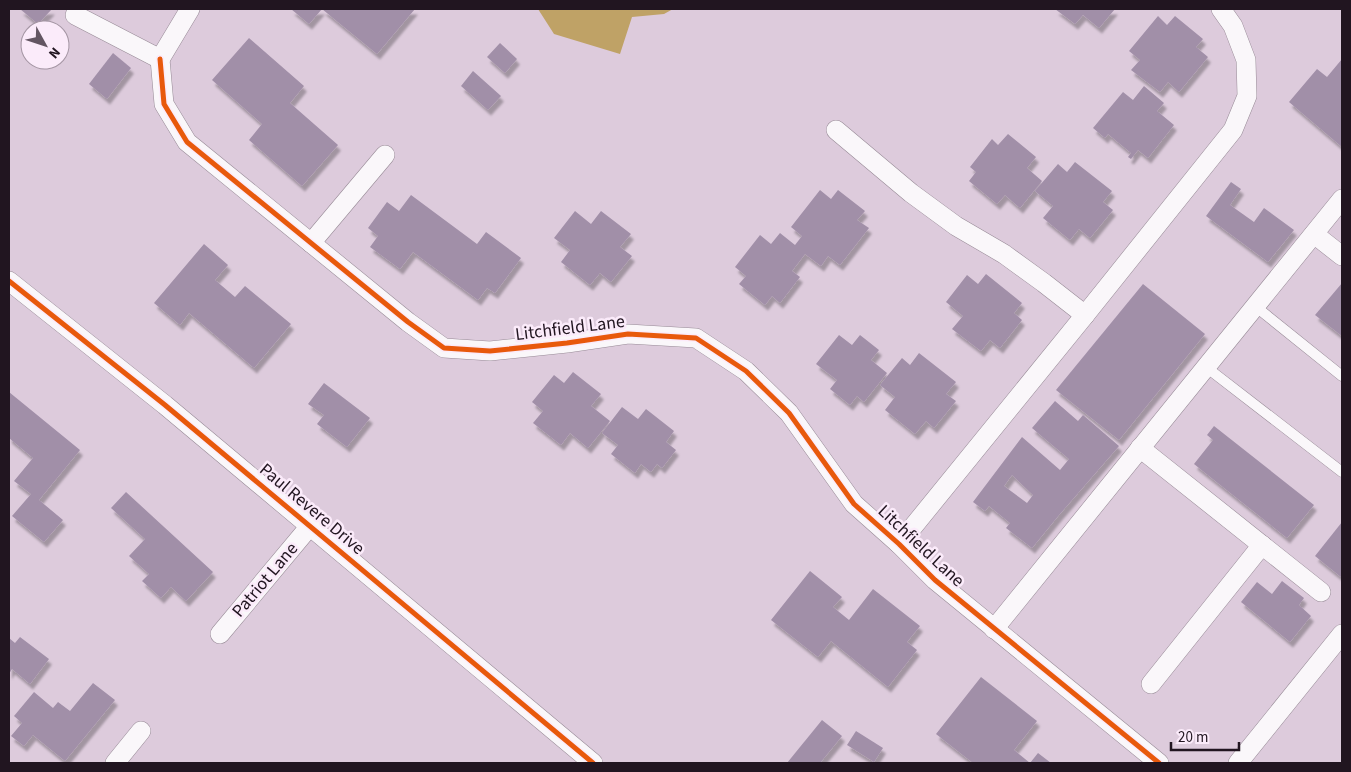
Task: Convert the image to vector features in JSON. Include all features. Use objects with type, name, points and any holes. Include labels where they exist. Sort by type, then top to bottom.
[{"type":"street","points":[[75,15],[160,59],[190,9]]},
{"type":"street","points":[[899,544],[1233,130],[1247,96],[1246,60],[1233,26],[1221,9]]},
{"type":"street","name":"Litchfield Lane","points":[[160,59],[164,104],[187,142],[408,322],[444,348],[490,351],[628,334],[696,338],[746,371],[789,413],[854,504],[899,544],[935,580],[1159,763]]},
{"type":"street","points":[[836,130],[911,193],[956,226],[1004,254],[1044,282],[1085,315]]},
{"type":"street","points":[[311,243],[385,155]]},
{"type":"street","points":[[994,629],[1342,198]]},
{"type":"street","points":[[1314,234],[1342,256]]},
{"type":"street","name":"Paul Revere Drive","points":[[9,281],[165,405],[593,763]]},
{"type":"street","points":[[1140,448],[1321,592]]},
{"type":"street","name":"Patriot Lane","points":[[220,634],[310,526]]},
{"type":"street","points":[[1151,684],[1262,545]]},
{"type":"street","points":[[1238,763],[1342,634]]},
{"type":"street","points":[[115,763],[141,730]]},
{"type":"lane","points":[[1255,306],[1342,376]]},
{"type":"lane","points":[[1206,367],[1342,472]]},
{"type":"shaded area","points":[[538,9],[673,9],[664,14],[632,17],[620,54],[554,34]]},
{"type":"building","points":[[20,9],[52,9],[42,20],[33,20]]},
{"type":"building","points":[[291,9],[322,9],[309,24]]},
{"type":"building","points":[[322,9],[415,9],[377,54]]},
{"type":"building","points":[[1055,9],[1115,9],[1099,28],[1083,15],[1075,24]]},
{"type":"building","points":[[1158,16],[1167,25],[1175,16],[1203,39],[1196,47],[1208,57],[1179,92],[1168,82],[1160,92],[1131,70],[1140,60],[1129,51]]},
{"type":"building","points":[[249,38],[304,86],[290,103],[338,145],[302,186],[249,140],[262,124],[212,80]]},
{"type":"building","points":[[500,43],[517,59],[505,73],[487,57]]},
{"type":"building","points":[[113,53],[131,68],[107,99],[89,84]]},
{"type":"building","points":[[1342,59],[1342,147],[1289,102],[1317,69],[1327,77]]},
{"type":"building","points":[[473,71],[501,96],[488,110],[461,86]]},
{"type":"building","points":[[1144,86],[1164,103],[1157,111],[1174,125],[1148,158],[1138,150],[1131,159],[1128,157],[1131,153],[1108,134],[1105,138],[1093,128],[1123,92],[1133,100]]},
{"type":"building","points":[[1008,134],[1036,157],[1027,168],[1042,181],[1020,208],[1005,195],[997,204],[969,181],[976,172],[970,167],[992,139],[998,145]]},
{"type":"building","points":[[1075,162],[1112,191],[1103,202],[1113,210],[1090,238],[1079,229],[1070,240],[1043,218],[1053,206],[1035,191],[1058,164],[1067,172]]},
{"type":"building","points":[[1231,182],[1241,189],[1230,205],[1254,222],[1264,208],[1294,230],[1268,262],[1206,216]]},
{"type":"building","points":[[820,190],[831,199],[838,190],[865,211],[857,220],[869,228],[840,265],[828,256],[821,266],[805,254],[792,271],[800,277],[780,303],[772,296],[765,305],[739,284],[746,276],[735,267],[760,235],[771,244],[780,233],[795,245],[802,236],[791,227]]},
{"type":"building","points":[[411,195],[477,244],[486,232],[521,258],[495,293],[487,288],[478,300],[413,252],[400,269],[370,247],[378,236],[368,228],[387,202],[399,211]]},
{"type":"building","points":[[575,211],[591,224],[601,211],[631,234],[620,247],[632,256],[611,282],[600,273],[590,285],[561,262],[570,250],[554,238]]},
{"type":"building","points":[[204,244],[228,265],[215,280],[235,297],[245,286],[291,324],[254,368],[189,313],[180,325],[154,303]]},
{"type":"building","points":[[986,274],[1022,303],[1014,313],[1022,320],[1000,348],[990,340],[981,351],[952,329],[963,316],[946,302],[967,275],[978,284]]},
{"type":"building","points":[[1342,283],[1342,336],[1315,315]]},
{"type":"building","points":[[1143,284],[1205,334],[1119,440],[1056,390]]},
{"type":"building","points":[[839,335],[852,345],[860,335],[879,350],[871,360],[887,373],[864,402],[857,396],[850,405],[830,389],[837,380],[816,364]]},
{"type":"building","points":[[919,353],[956,382],[946,394],[956,401],[934,428],[926,421],[915,434],[885,410],[895,397],[880,385],[902,358],[910,365]]},
{"type":"building","points":[[573,372],[601,394],[591,406],[610,421],[588,448],[570,433],[561,445],[533,423],[543,411],[532,402],[554,375],[564,383]]},
{"type":"building","points":[[324,383],[370,418],[347,447],[317,424],[324,415],[308,404]]},
{"type":"building","points":[[9,392],[80,450],[39,500],[63,520],[44,542],[12,516],[31,494],[14,481],[33,458],[9,438]]},
{"type":"building","points":[[1055,401],[1078,421],[1083,415],[1119,446],[1032,548],[1006,528],[1010,523],[989,506],[985,511],[973,502],[1022,437],[1060,470],[1069,459],[1032,428]],"holes":[[[1012,475],[1033,495],[1027,503],[1004,486]]]},
{"type":"building","points":[[622,407],[638,419],[646,409],[674,431],[666,442],[676,450],[662,468],[657,464],[651,472],[641,464],[635,473],[611,454],[618,445],[602,433]]},
{"type":"building","points":[[1214,426],[1314,505],[1287,538],[1194,464],[1213,440],[1207,435]]},
{"type":"building","points":[[126,492],[213,572],[186,601],[171,587],[161,598],[142,581],[149,574],[129,556],[145,539],[111,508]]},
{"type":"building","points":[[1342,522],[1342,576],[1341,577],[1315,556]]},
{"type":"building","points":[[810,571],[842,597],[833,607],[849,620],[873,589],[920,626],[907,642],[917,650],[888,687],[831,641],[818,657],[771,620]]},
{"type":"building","points":[[1282,581],[1304,598],[1299,605],[1311,616],[1290,642],[1241,602],[1257,582],[1272,594]]},
{"type":"building","points":[[20,637],[49,659],[30,684],[12,669],[9,674],[9,638],[15,643]]},
{"type":"building","points":[[981,677],[1037,721],[1014,750],[1030,763],[973,763],[936,734]]},
{"type":"building","points":[[93,683],[115,700],[65,761],[33,735],[24,746],[11,736],[22,723],[14,716],[34,692],[53,708],[58,702],[70,711]]},
{"type":"building","points":[[822,720],[842,736],[820,763],[787,763]]},
{"type":"building","points":[[856,731],[883,748],[874,762],[847,745]]},
{"type":"building","points":[[1038,753],[1051,763],[1030,763]]},
{"type":"cycle path","points":[[160,59],[164,104],[187,142],[408,322],[444,348],[490,351],[628,334],[696,338],[746,371],[789,413],[854,504],[899,544],[935,580],[1159,763]]},
{"type":"cycle path","points":[[9,281],[165,405],[593,763]]}]
